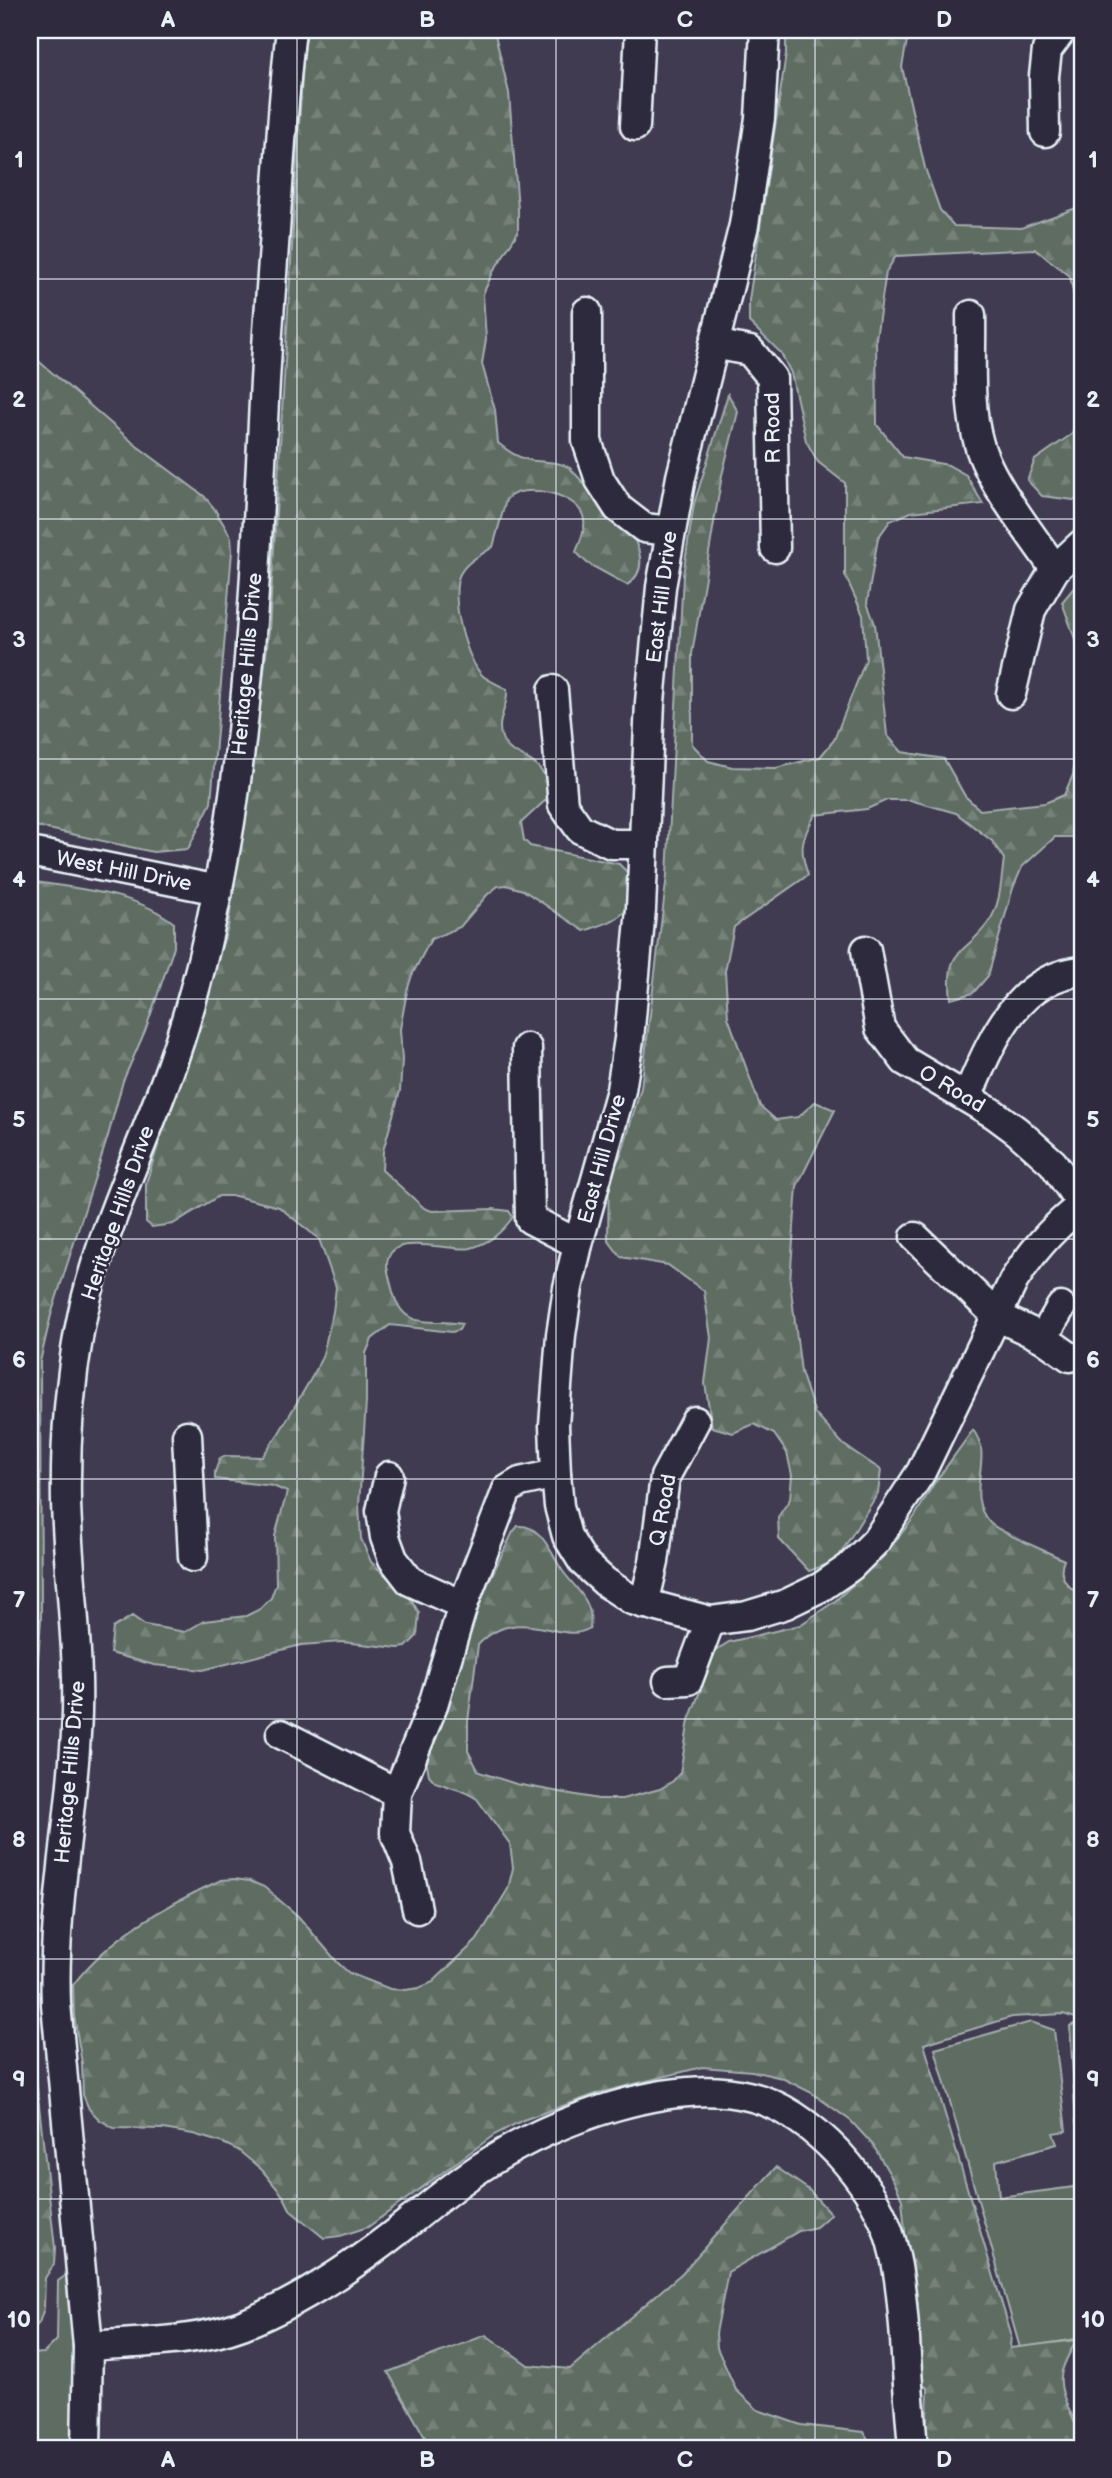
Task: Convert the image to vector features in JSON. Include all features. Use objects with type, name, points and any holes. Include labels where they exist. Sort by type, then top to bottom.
[{"type":"street","name":"Heritage Hills Drive","points":[[86,2448],[88,2346],[54,1959],[77,1705],[75,1619],[66,1507],[66,1450],[79,1332],[92,1276],[189,1012],[218,890],[242,742],[250,666],[272,278],[291,30]]},
{"type":"street","points":[[635,126],[640,30]]},
{"type":"street","name":"East Hill Drive","points":[[765,30],[760,118],[744,225],[694,419],[670,531],[655,639],[636,979],[621,1090],[578,1244],[561,1335],[554,1425],[559,1506],[567,1536],[583,1562],[605,1582],[632,1600],[710,1621],[747,1616],[798,1599],[850,1567],[876,1541],[922,1472],[1014,1280],[1031,1253],[1055,1226],[1082,1205]]},
{"type":"street","points":[[1045,132],[1044,76],[1047,50],[1062,30]]},
{"type":"street","points":[[587,312],[587,441],[600,480],[618,508],[644,528],[670,531]]},
{"type":"street","points":[[971,315],[972,397],[979,444],[1016,513],[1055,569]]},
{"type":"street","name":"R Road","points":[[715,344],[750,351],[772,378],[775,548]]},
{"type":"street","points":[[1011,694],[1031,610],[1055,569],[1082,544]]},
{"type":"street","points":[[553,690],[563,805],[580,829],[611,844],[644,844]]},
{"type":"street","name":"West Hill Drive","points":[[30,852],[218,890]]},
{"type":"street","name":"O Road","points":[[866,950],[880,1028],[905,1061],[967,1097],[1017,1131],[1053,1163],[1082,1205]]},
{"type":"street","points":[[967,1097],[996,1032],[1014,1007],[1046,981],[1082,971]]},
{"type":"street","points":[[527,1048],[530,1219],[578,1244]]},
{"type":"street","points":[[915,1237],[997,1316],[1043,1338],[1070,1357]]},
{"type":"street","points":[[1043,1338],[1061,1307]]},
{"type":"street","name":"Q Road","points":[[644,1604],[654,1562],[665,1477],[695,1421]]},
{"type":"street","points":[[187,1435],[193,1557]]},
{"type":"street","points":[[417,1909],[407,1862],[395,1833],[397,1793],[432,1708],[463,1605],[507,1490],[520,1482],[556,1474]]},
{"type":"street","points":[[389,1476],[381,1511],[385,1537],[393,1559],[410,1581],[463,1605]]},
{"type":"street","points":[[668,1681],[688,1680],[710,1621]]},
{"type":"street","points":[[281,1734],[397,1793]]},
{"type":"street","points":[[88,2346],[199,2337],[241,2326],[282,2306],[342,2270],[453,2187],[492,2160],[531,2138],[625,2104],[672,2093],[713,2090],[750,2096],[786,2112],[822,2136],[850,2166],[874,2201],[887,2230],[897,2264],[913,2448]]},
{"type":"green space","points":[[307,30],[494,30],[509,93],[518,209],[518,232],[493,272],[483,294],[486,339],[482,364],[495,410],[498,443],[524,459],[570,468],[633,537],[640,563],[637,575],[627,585],[587,563],[576,552],[584,520],[573,503],[549,493],[524,491],[513,494],[506,500],[493,547],[470,562],[460,574],[457,584],[458,612],[465,643],[477,668],[485,678],[507,689],[500,726],[506,746],[535,764],[547,781],[550,796],[521,823],[524,840],[530,846],[619,864],[630,875],[630,898],[629,905],[621,915],[584,931],[523,890],[506,885],[498,886],[460,927],[431,939],[412,975],[407,991],[400,1029],[400,1091],[383,1151],[382,1170],[424,1208],[432,1211],[493,1209],[509,1211],[513,1217],[495,1236],[471,1248],[408,1245],[397,1248],[390,1255],[387,1266],[393,1292],[404,1313],[420,1321],[462,1324],[459,1330],[452,1332],[390,1325],[372,1339],[366,1353],[366,1402],[359,1505],[361,1539],[371,1562],[411,1599],[419,1613],[417,1636],[406,1647],[398,1648],[342,1642],[301,1645],[203,1670],[154,1665],[110,1653],[113,1628],[132,1616],[145,1625],[185,1632],[204,1621],[246,1616],[260,1609],[271,1598],[276,1584],[275,1536],[287,1492],[273,1486],[215,1479],[215,1472],[220,1458],[262,1457],[279,1433],[323,1354],[336,1287],[319,1239],[279,1207],[235,1196],[219,1196],[173,1224],[152,1227],[146,1222],[146,1183],[228,927],[255,748],[269,630]]},
{"type":"green space","points":[[786,30],[909,30],[902,67],[925,168],[940,210],[954,226],[1021,228],[1082,206],[1082,337],[1070,276],[1035,249],[896,256],[886,272],[876,338],[877,425],[903,457],[948,465],[966,475],[983,504],[911,512],[890,521],[878,538],[867,603],[875,624],[887,735],[902,752],[944,759],[965,796],[980,810],[1045,803],[1064,795],[1073,775],[1082,708],[1082,837],[1055,837],[1022,867],[1013,888],[988,976],[973,993],[951,999],[953,961],[988,923],[998,900],[1004,859],[992,841],[956,813],[910,800],[887,800],[867,809],[815,815],[803,844],[803,858],[808,875],[734,927],[725,971],[728,1017],[760,1106],[776,1120],[798,1117],[815,1102],[835,1110],[797,1186],[790,1281],[801,1372],[815,1414],[844,1445],[881,1470],[878,1493],[836,1561],[809,1571],[779,1539],[778,1517],[790,1499],[792,1475],[787,1453],[774,1434],[754,1424],[733,1433],[712,1427],[705,1383],[711,1338],[704,1291],[668,1265],[621,1257],[608,1240],[609,1176],[621,1155],[641,1088],[667,875],[683,575],[694,504],[728,394],[738,412],[722,475],[692,654],[692,744],[708,761],[732,767],[776,768],[820,757],[834,740],[866,659],[863,615],[845,575],[845,483],[818,462],[806,441],[791,373],[781,353],[749,322],[749,300],[786,54]]},
{"type":"green space","points":[[30,345],[35,358],[137,446],[204,496],[231,537],[211,803],[188,849],[153,852],[30,825]]},
{"type":"green space","points":[[1082,367],[1082,501],[1042,496],[1027,480],[1035,460],[1072,434],[1079,412]]},
{"type":"green space","points":[[1082,578],[1082,659],[1062,602]]},
{"type":"green space","points":[[30,881],[105,893],[142,904],[174,923],[174,947],[145,1031],[123,1081],[51,1315],[40,1362],[41,1620],[34,1712],[36,1764],[30,1890]]},
{"type":"green space","points":[[973,1430],[981,1452],[978,1488],[982,1511],[995,1527],[1064,1560],[1062,1572],[1065,1581],[1082,1596],[1082,2020],[1063,2014],[1012,2017],[924,2044],[1011,2334],[1010,2348],[1076,2340],[1063,2367],[1061,2385],[1082,2448],[926,2448],[928,2388],[922,2385],[913,2370],[902,2200],[873,2145],[851,2121],[812,2093],[782,2078],[752,2071],[702,2067],[599,2093],[523,2120],[494,2135],[368,2227],[324,2238],[291,2211],[284,2197],[262,2170],[238,2150],[193,2134],[163,2129],[114,2128],[100,2120],[89,2109],[83,2095],[73,1985],[87,1968],[121,1937],[180,1900],[221,1880],[250,1881],[264,1887],[298,1916],[349,1973],[390,1989],[419,1988],[433,1982],[477,1940],[508,1889],[513,1868],[510,1844],[477,1799],[435,1782],[429,1775],[426,1759],[441,1724],[463,1657],[469,1622],[518,1526],[533,1530],[545,1541],[562,1570],[587,1603],[591,1618],[590,1628],[579,1632],[566,1632],[524,1625],[509,1626],[494,1632],[478,1645],[468,1721],[468,1751],[479,1772],[516,1784],[598,1799],[622,1799],[660,1789],[680,1773],[689,1720],[716,1650],[729,1642],[800,1625],[835,1601],[884,1556],[915,1516],[933,1485]]},
{"type":"green space","points":[[1081,2021],[1082,2138],[1076,2123],[1070,2026]]},
{"type":"green space","points":[[1031,2022],[1054,2030],[1066,2131],[1053,2133],[1057,2144],[996,2161],[999,2197],[1082,2186],[1082,2338],[1020,2348],[935,2049]]},
{"type":"green space","points":[[30,2025],[55,2248],[54,2264],[45,2278],[44,2308],[39,2323],[30,2332]]},
{"type":"green space","points":[[776,2167],[809,2190],[831,2214],[816,2227],[799,2231],[728,2272],[716,2333],[717,2348],[736,2390],[758,2410],[801,2425],[864,2432],[871,2445],[867,2448],[431,2448],[388,2372],[486,2335],[528,2365],[570,2369],[682,2273]]},
{"type":"green space","points":[[69,2273],[75,2357],[71,2448],[30,2448],[30,2354],[44,2353],[57,2340],[58,2281]]}]
